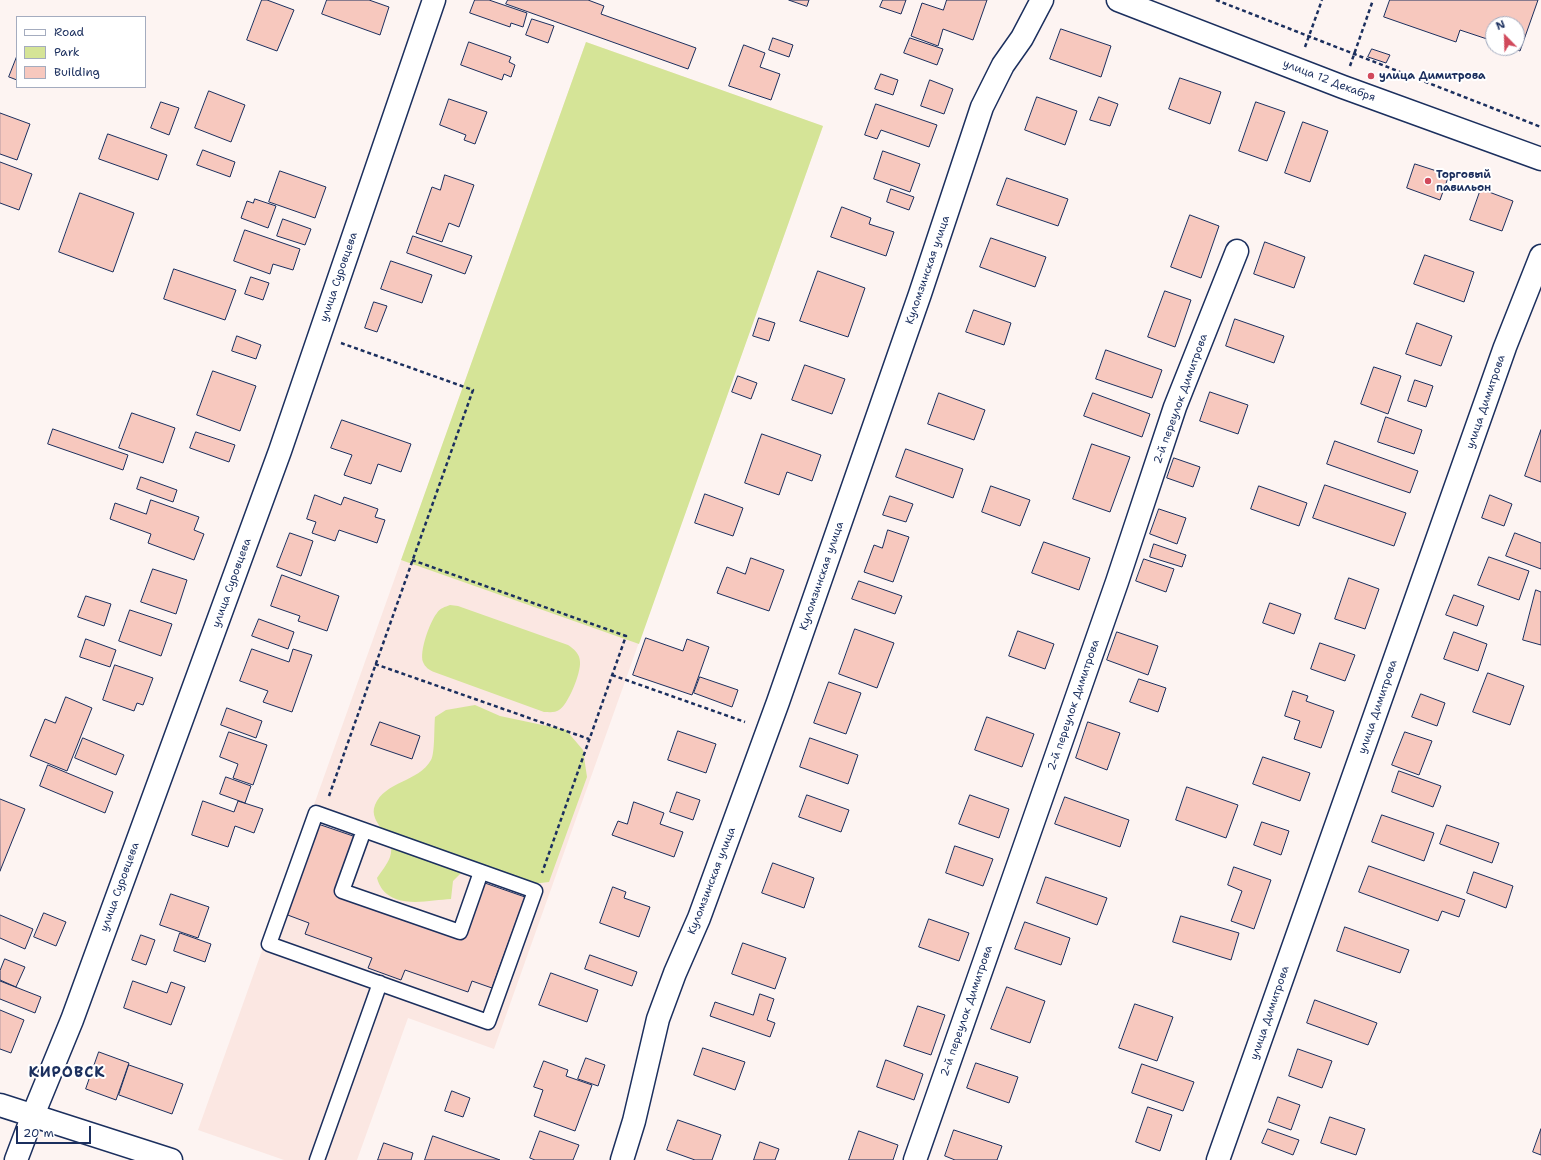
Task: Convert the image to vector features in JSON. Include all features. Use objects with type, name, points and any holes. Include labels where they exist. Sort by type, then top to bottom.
[{"type":"street","name":"улица Суровцева","points":[[16,1160],[32,1115],[74,1012],[278,458],[434,0]]},
{"type":"street","name":"Куломзинская улица","points":[[622,1160],[634,1121],[658,1019],[674,973],[699,918],[768,730],[920,294],[982,107],[1003,65],[1022,38],[1042,0]]},
{"type":"street","name":"улица 12 Декабря","points":[[1118,0],[1298,68],[1343,87],[1541,159]]},
{"type":"street","name":"2-й переулок Димитрова","points":[[915,1160],[1117,582],[1176,408],[1237,251]]},
{"type":"street","name":"улица Димитрова","points":[[1218,1160],[1502,354],[1541,256]]},
{"type":"street","points":[[0,1105],[171,1160]]},
{"type":"lane","points":[[316,813],[322,815],[535,890],[488,1022],[269,944],[316,813]]},
{"type":"lane","points":[[364,830],[342,891],[460,932],[481,872]]},
{"type":"lane","points":[[317,1160],[380,983]]},
{"type":"path","points":[[1216,0],[1541,127]]},
{"type":"path","points":[[1298,68],[1322,0]]},
{"type":"path","points":[[1343,87],[1373,0]]},
{"type":"path","points":[[320,335],[473,390],[322,815]]},
{"type":"path","points":[[412,560],[626,636],[535,890]]},
{"type":"path","points":[[375,664],[589,739]]},
{"type":"path","points":[[612,675],[768,730]]},
{"type":"shaded area","points":[[586,42],[823,126],[494,1049],[408,1018],[357,1160],[284,1160],[198,1130]]},
{"type":"green space","points":[[586,42],[823,126],[639,644],[401,560]]},
{"type":"green space","points":[[450,605],[458,606],[568,645],[574,650],[578,654],[580,667],[570,696],[563,707],[556,712],[544,712],[434,672],[427,668],[422,657],[428,629],[438,611]]},
{"type":"green space","points":[[475,705],[500,716],[566,730],[583,750],[587,777],[549,882],[532,884],[463,871],[453,881],[451,899],[414,902],[396,899],[388,895],[382,889],[377,878],[389,860],[391,850],[387,836],[375,818],[375,805],[386,791],[419,773],[431,760],[434,746],[435,717],[446,710]]},
{"type":"building","points":[[262,0],[267,0],[294,10],[277,51],[247,40]]},
{"type":"building","points":[[327,0],[369,0],[389,7],[380,35],[322,14]]},
{"type":"building","points":[[475,0],[489,0],[527,13],[523,27],[511,23],[510,27],[470,13]]},
{"type":"building","points":[[508,0],[588,0],[604,6],[601,14],[696,48],[688,69],[506,4]]},
{"type":"building","points":[[789,0],[809,0],[807,6]]},
{"type":"building","points":[[883,0],[906,0],[901,14],[880,7]]},
{"type":"building","points":[[947,0],[987,0],[973,40],[943,29],[938,46],[911,36],[922,3],[943,10]]},
{"type":"building","points":[[1390,0],[1538,0],[1525,37],[1525,16],[1485,16],[1485,38],[1460,30],[1456,42],[1384,17]]},
{"type":"building","points":[[532,19],[554,26],[548,43],[526,35]]},
{"type":"building","points":[[1061,29],[1111,46],[1101,77],[1050,59]]},
{"type":"building","points":[[773,38],[793,45],[789,57],[769,50]]},
{"type":"building","points":[[910,38],[943,49],[937,65],[904,53]]},
{"type":"building","points":[[469,42],[511,57],[509,62],[515,65],[511,77],[504,74],[502,80],[461,65]]},
{"type":"building","points":[[744,45],[765,53],[760,67],[780,74],[771,100],[729,86]]},
{"type":"building","points":[[1372,49],[1390,55],[1386,63],[1368,57]]},
{"type":"building","points":[[16,59],[16,80],[9,77]]},
{"type":"building","points":[[881,74],[898,80],[893,95],[875,89]]},
{"type":"building","points":[[1180,78],[1221,92],[1210,124],[1169,109]]},
{"type":"building","points":[[930,80],[953,89],[944,114],[921,106]]},
{"type":"building","points":[[209,91],[245,105],[231,142],[195,128]]},
{"type":"building","points":[[1037,97],[1077,111],[1065,145],[1025,130]]},
{"type":"building","points":[[1099,97],[1118,104],[1110,126],[1090,120]]},
{"type":"building","points":[[449,99],[487,112],[475,144],[464,140],[466,135],[440,125]]},
{"type":"building","points":[[161,102],[179,108],[169,135],[151,128]]},
{"type":"building","points":[[1256,102],[1285,112],[1267,161],[1239,151]]},
{"type":"building","points":[[876,104],[937,125],[929,147],[881,130],[877,139],[865,135]]},
{"type":"building","points":[[0,113],[30,124],[17,160],[0,154]]},
{"type":"building","points":[[1303,122],[1328,131],[1310,182],[1285,173]]},
{"type":"building","points":[[108,134],[167,155],[158,180],[99,159]]},
{"type":"building","points":[[203,150],[235,162],[230,177],[197,165]]},
{"type":"building","points":[[883,151],[920,164],[910,192],[874,179]]},
{"type":"building","points":[[0,162],[32,174],[19,210],[0,203]]},
{"type":"building","name":"Торговый павильон","points":[[1415,164],[1449,175],[1440,200],[1407,188]]},
{"type":"building","points":[[280,171],[326,187],[315,218],[269,202]]},
{"type":"building","points":[[445,175],[474,185],[459,227],[449,223],[442,242],[416,233],[432,187],[440,190]]},
{"type":"building","points":[[1007,178],[1068,199],[1058,226],[997,205]]},
{"type":"building","points":[[891,189],[914,197],[909,210],[887,202]]},
{"type":"building","points":[[1481,189],[1513,201],[1502,231],[1470,220]]},
{"type":"building","points":[[80,193],[134,213],[113,272],[59,252]]},
{"type":"building","points":[[255,199],[276,206],[268,228],[241,218],[247,201],[253,203]]},
{"type":"building","points":[[842,207],[871,218],[869,224],[894,232],[886,256],[831,237]]},
{"type":"building","points":[[1190,215],[1219,226],[1201,278],[1171,267]]},
{"type":"building","points":[[283,219],[311,229],[305,245],[277,236]]},
{"type":"building","points":[[245,230],[300,249],[293,270],[273,264],[270,274],[234,261]]},
{"type":"building","points":[[413,236],[472,256],[465,274],[407,253]]},
{"type":"building","points":[[991,238],[1046,257],[1035,287],[980,267]]},
{"type":"building","points":[[1265,242],[1305,257],[1294,288],[1254,274]]},
{"type":"building","points":[[1425,255],[1474,272],[1464,302],[1414,284]]},
{"type":"building","points":[[391,261],[432,275],[422,303],[381,289]]},
{"type":"building","points":[[174,269],[236,290],[225,320],[164,299]]},
{"type":"building","points":[[818,271],[865,288],[848,337],[800,321]]},
{"type":"building","points":[[251,277],[269,283],[263,300],[245,294]]},
{"type":"building","points":[[1165,291],[1191,300],[1175,347],[1148,337]]},
{"type":"building","points":[[374,302],[387,306],[377,332],[365,328]]},
{"type":"building","points":[[974,310],[1011,323],[1004,345],[966,332]]},
{"type":"building","points":[[759,318],[775,323],[769,341],[753,336]]},
{"type":"building","points":[[1235,319],[1284,336],[1274,363],[1226,346]]},
{"type":"building","points":[[1417,323],[1452,336],[1441,366],[1406,354]]},
{"type":"building","points":[[237,336],[261,345],[256,359],[232,351]]},
{"type":"building","points":[[1106,350],[1162,370],[1152,398],[1096,379]]},
{"type":"building","points":[[805,365],[845,379],[832,414],[792,400]]},
{"type":"building","points":[[1374,367],[1401,376],[1388,414],[1361,404]]},
{"type":"building","points":[[213,371],[256,386],[240,431],[197,415]]},
{"type":"building","points":[[738,376],[757,383],[751,399],[732,392]]},
{"type":"building","points":[[1415,380],[1433,386],[1426,407],[1408,401]]},
{"type":"building","points":[[1210,392],[1248,405],[1238,434],[1200,421]]},
{"type":"building","points":[[939,393],[985,410],[974,440],[928,424]]},
{"type":"building","points":[[1093,393],[1150,414],[1142,437],[1084,416]]},
{"type":"building","points":[[132,413],[175,428],[163,463],[119,448]]},
{"type":"building","points":[[1386,417],[1422,430],[1414,454],[1378,442]]},
{"type":"building","points":[[342,420],[411,444],[401,472],[378,464],[371,484],[344,475],[352,455],[331,448]]},
{"type":"building","points":[[53,429],[128,455],[123,470],[48,444]]},
{"type":"building","points":[[1541,430],[1541,482],[1525,476]]},
{"type":"building","points":[[196,432],[235,445],[229,462],[190,448]]},
{"type":"building","points":[[762,434],[821,455],[812,481],[787,472],[779,495],[745,483]]},
{"type":"building","points":[[1335,441],[1418,471],[1410,493],[1327,464]]},
{"type":"building","points":[[1092,444],[1130,457],[1110,512],[1073,499]]},
{"type":"building","points":[[906,449],[963,469],[953,498],[896,477]]},
{"type":"building","points":[[1174,458],[1200,467],[1193,487],[1167,478]]},
{"type":"building","points":[[141,477],[177,490],[173,502],[137,489]]},
{"type":"building","points":[[1325,485],[1406,513],[1394,546],[1313,518]]},
{"type":"building","points":[[991,486],[1030,500],[1020,526],[982,512]]},
{"type":"building","points":[[1259,486],[1307,503],[1299,526],[1251,509]]},
{"type":"building","points":[[705,494],[743,508],[733,536],[695,523]]},
{"type":"building","points":[[315,495],[341,505],[344,497],[378,509],[375,517],[385,520],[377,543],[339,530],[335,541],[312,533],[316,522],[307,519]]},
{"type":"building","points":[[1490,495],[1512,504],[1504,526],[1482,518]]},
{"type":"building","points":[[890,496],[913,504],[906,522],[883,515]]},
{"type":"building","points":[[151,500],[199,517],[194,530],[204,534],[194,560],[148,543],[151,534],[110,519],[115,503],[146,514]]},
{"type":"building","points":[[1159,509],[1186,518],[1177,544],[1150,534]]},
{"type":"building","points":[[888,530],[909,537],[893,582],[864,572],[874,545],[882,548]]},
{"type":"building","points":[[290,533],[313,541],[301,576],[277,567]]},
{"type":"building","points":[[1515,533],[1541,543],[1541,569],[1506,556]]},
{"type":"building","points":[[1044,542],[1090,558],[1079,590],[1032,573]]},
{"type":"building","points":[[1154,544],[1186,555],[1182,567],[1150,557]]},
{"type":"building","points":[[1489,557],[1529,571],[1519,600],[1478,585]]},
{"type":"building","points":[[751,558],[784,570],[769,611],[717,593],[727,567],[745,574]]},
{"type":"building","points":[[1144,559],[1174,569],[1166,592],[1136,581]]},
{"type":"building","points":[[153,569],[187,580],[176,614],[141,602]]},
{"type":"building","points":[[282,575],[339,596],[327,631],[298,621],[300,616],[271,606]]},
{"type":"building","points":[[1349,578],[1379,589],[1365,629],[1335,619]]},
{"type":"building","points":[[859,581],[902,596],[895,614],[852,599]]},
{"type":"building","points":[[1536,590],[1541,592],[1541,645],[1523,640]]},
{"type":"building","points":[[1454,595],[1484,606],[1477,626],[1446,615]]},
{"type":"building","points":[[86,596],[111,604],[104,626],[78,617]]},
{"type":"building","points":[[1270,603],[1301,614],[1294,634],[1263,623]]},
{"type":"building","points":[[130,610],[172,624],[161,656],[119,641]]},
{"type":"building","points":[[259,619],[294,632],[288,649],[252,636]]},
{"type":"building","points":[[855,629],[894,643],[877,688],[839,674]]},
{"type":"building","points":[[1018,631],[1054,644],[1045,669],[1009,656]]},
{"type":"building","points":[[1117,632],[1158,646],[1148,675],[1107,660]]},
{"type":"building","points":[[1454,632],[1487,644],[1478,671],[1444,659]]},
{"type":"building","points":[[646,638],[683,651],[687,639],[709,647],[692,695],[633,675]]},
{"type":"building","points":[[86,639],[116,650],[110,667],[80,657]]},
{"type":"building","points":[[1320,643],[1355,655],[1345,681],[1311,669]]},
{"type":"building","points":[[252,649],[289,662],[293,649],[312,655],[292,712],[263,702],[268,691],[240,681]]},
{"type":"building","points":[[115,665],[153,678],[143,705],[137,703],[134,711],[103,700]]},
{"type":"building","points":[[1488,673],[1524,686],[1510,725],[1473,712]]},
{"type":"building","points":[[700,677],[738,690],[732,707],[694,693]]},
{"type":"building","points":[[1139,679],[1166,688],[1158,712],[1130,702]]},
{"type":"building","points":[[829,682],[861,693],[846,734],[814,723]]},
{"type":"building","points":[[1293,691],[1308,696],[1306,701],[1334,711],[1321,748],[1294,739],[1300,721],[1285,716]]},
{"type":"building","points":[[1421,694],[1445,703],[1437,726],[1412,717]]},
{"type":"building","points":[[66,697],[92,708],[67,771],[30,756],[45,719],[55,723]]},
{"type":"building","points":[[227,708],[262,721],[256,738],[221,725]]},
{"type":"building","points":[[987,717],[1034,734],[1022,767],[975,750]]},
{"type":"building","points":[[380,722],[420,736],[412,759],[371,745]]},
{"type":"building","points":[[1088,722],[1120,733],[1107,770],[1076,758]]},
{"type":"building","points":[[678,731],[716,744],[706,773],[668,760]]},
{"type":"building","points":[[229,732],[267,745],[253,785],[233,778],[238,764],[220,757]]},
{"type":"building","points":[[1405,732],[1432,741],[1419,775],[1392,765]]},
{"type":"building","points":[[83,738],[124,755],[116,775],[75,758]]},
{"type":"building","points":[[810,738],[858,755],[848,784],[800,767]]},
{"type":"building","points":[[1263,757],[1310,773],[1300,801],[1253,784]]},
{"type":"building","points":[[48,765],[113,792],[105,813],[40,786]]},
{"type":"building","points":[[1399,771],[1441,786],[1433,807],[1392,792]]},
{"type":"building","points":[[226,777],[251,786],[245,803],[220,794]]},
{"type":"building","points":[[1187,787],[1238,805],[1226,838],[1176,820]]},
{"type":"building","points":[[677,792],[700,800],[693,820],[670,812]]},
{"type":"building","points":[[807,795],[849,810],[841,832],[799,817]]},
{"type":"building","points":[[970,795],[1009,809],[999,838],[959,824]]},
{"type":"building","points":[[1065,797],[1129,820],[1120,847],[1055,824]]},
{"type":"building","points":[[0,799],[25,809],[0,871]]},
{"type":"building","points":[[203,801],[234,812],[238,801],[263,809],[254,833],[235,826],[228,847],[192,835]]},
{"type":"building","points":[[634,802],[664,813],[660,824],[683,832],[674,857],[612,835],[618,821],[627,824]]},
{"type":"building","points":[[1382,815],[1434,833],[1424,861],[1372,842]]},
{"type":"building","points":[[1262,822],[1289,831],[1281,855],[1254,845]]},
{"type":"building","points":[[318,824],[356,837],[337,893],[462,938],[482,882],[525,897],[492,988],[472,981],[468,992],[405,970],[401,980],[368,968],[372,958],[305,934],[309,923],[285,914]]},
{"type":"building","points":[[1447,825],[1499,843],[1492,863],[1440,844]]},
{"type":"building","points":[[955,846],[993,859],[983,886],[946,873]]},
{"type":"building","points":[[773,863],[814,878],[804,908],[762,893]]},
{"type":"building","points":[[1369,866],[1465,900],[1459,917],[1442,911],[1438,921],[1359,892]]},
{"type":"building","points":[[1234,867],[1271,880],[1254,929],[1231,921],[1242,891],[1228,885]]},
{"type":"building","points":[[1474,872],[1513,886],[1506,908],[1467,893]]},
{"type":"building","points":[[1046,877],[1107,898],[1097,925],[1037,903]]},
{"type":"building","points":[[613,887],[626,892],[624,898],[650,907],[639,937],[600,923]]},
{"type":"building","points":[[171,894],[209,907],[198,938],[160,925]]},
{"type":"building","points":[[44,913],[66,922],[56,946],[34,937]]},
{"type":"building","points":[[0,915],[33,929],[25,949],[0,938]]},
{"type":"building","points":[[1181,916],[1239,933],[1231,960],[1173,942]]},
{"type":"building","points":[[929,919],[969,933],[959,961],[919,947]]},
{"type":"building","points":[[1025,922],[1070,938],[1061,965],[1015,949]]},
{"type":"building","points":[[1345,927],[1409,950],[1400,973],[1337,951]]},
{"type":"building","points":[[180,933],[211,944],[205,962],[174,951]]},
{"type":"building","points":[[141,935],[155,940],[146,965],[132,960]]},
{"type":"building","points":[[743,943],[786,958],[775,989],[732,974]]},
{"type":"building","points":[[590,955],[637,972],[632,986],[585,969]]},
{"type":"building","points":[[5,959],[25,967],[16,987],[0,980],[0,971]]},
{"type":"building","points":[[551,973],[598,990],[587,1022],[539,1005]]},
{"type":"building","points":[[0,981],[41,997],[35,1013],[0,999]]},
{"type":"building","points":[[133,981],[167,993],[171,982],[185,987],[171,1025],[124,1008]]},
{"type":"building","points":[[1007,987],[1045,1001],[1030,1043],[991,1029]]},
{"type":"building","points":[[760,994],[774,999],[767,1020],[775,1023],[770,1037],[710,1016],[715,1002],[753,1015]]},
{"type":"building","points":[[1315,1000],[1377,1023],[1368,1045],[1307,1023]]},
{"type":"building","points":[[1135,1004],[1173,1017],[1157,1061],[1119,1048]]},
{"type":"building","points":[[918,1006],[945,1015],[931,1055],[904,1046]]},
{"type":"building","points":[[0,1010],[24,1020],[11,1053],[0,1049]]},
{"type":"building","points":[[703,1048],[745,1062],[735,1090],[694,1075]]},
{"type":"building","points":[[1298,1049],[1332,1061],[1322,1088],[1289,1076]]},
{"type":"building","points":[[99,1052],[129,1063],[116,1100],[86,1089]]},
{"type":"building","points":[[586,1058],[605,1065],[598,1086],[578,1079]]},
{"type":"building","points":[[886,1060],[923,1074],[914,1100],[877,1087]]},
{"type":"building","points":[[544,1061],[568,1070],[566,1076],[592,1085],[575,1131],[534,1116],[543,1090],[534,1087]]},
{"type":"building","points":[[976,1063],[1018,1077],[1009,1103],[967,1088]]},
{"type":"building","points":[[1142,1064],[1194,1082],[1183,1111],[1132,1093]]},
{"type":"building","points":[[129,1065],[183,1084],[172,1114],[119,1095]]},
{"type":"building","points":[[452,1091],[470,1098],[463,1117],[445,1111]]},
{"type":"building","points":[[1278,1097],[1300,1105],[1291,1130],[1269,1122]]},
{"type":"building","points":[[1148,1107],[1172,1115],[1160,1151],[1136,1142]]},
{"type":"building","points":[[1330,1117],[1365,1129],[1356,1155],[1321,1143]]},
{"type":"building","points":[[678,1120],[721,1135],[712,1160],[695,1160],[667,1150]]},
{"type":"building","points":[[1268,1129],[1299,1140],[1293,1155],[1262,1143]]},
{"type":"building","points":[[1541,1129],[1541,1155],[1533,1152]]},
{"type":"building","points":[[954,1130],[1002,1146],[997,1160],[955,1160],[945,1156]]},
{"type":"building","points":[[540,1131],[579,1145],[573,1160],[535,1160],[530,1158]]},
{"type":"building","points":[[859,1131],[898,1145],[893,1160],[849,1160]]},
{"type":"building","points":[[433,1136],[500,1160],[425,1160]]},
{"type":"building","points":[[760,1142],[779,1149],[775,1160],[754,1160]]},
{"type":"building","points":[[384,1143],[413,1153],[411,1160],[378,1160]]},
{"type":"place","name":"улица Димитрова","points":[[1371,76]]},
{"type":"place","name":"Торговый павильон","points":[[1428,181]]},
{"type":"district","name":"КИРОВСК","points":[[67,1073]]}]
